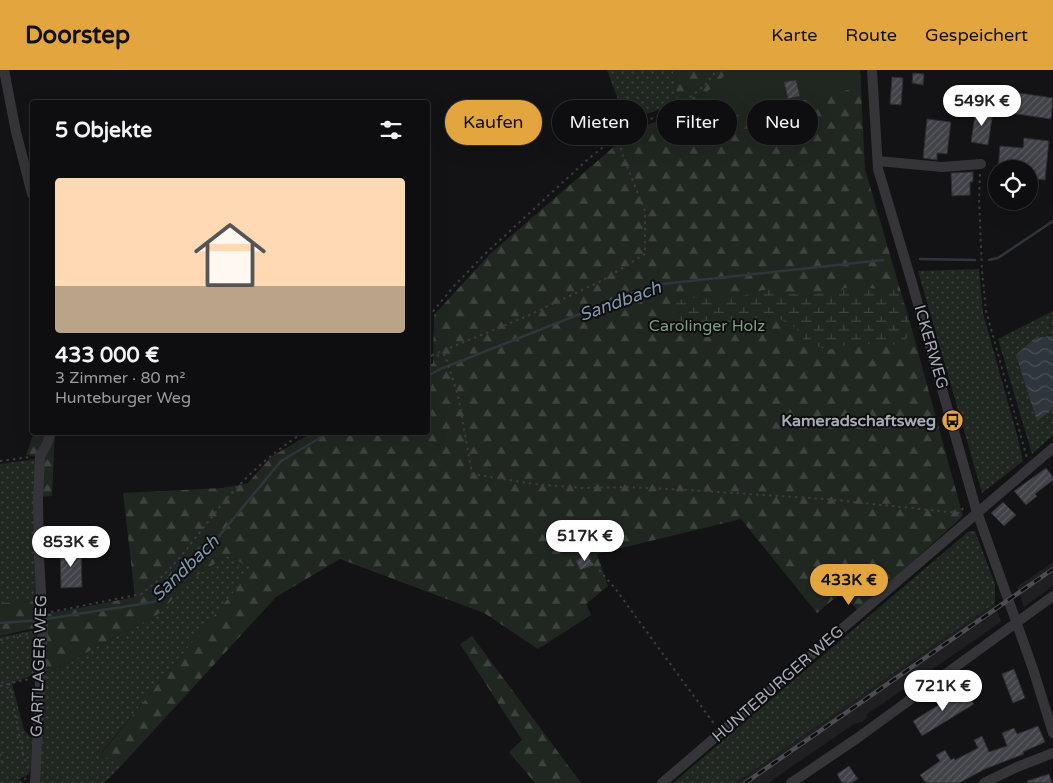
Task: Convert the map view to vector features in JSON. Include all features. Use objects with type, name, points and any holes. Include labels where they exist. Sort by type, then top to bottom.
[{"type":"street","points":[[4,70],[16,132],[30,186]]},
{"type":"street","name":"ICKERWEG","points":[[872,70],[878,169],[978,512],[1016,622],[1050,711],[1053,733]]},
{"type":"street","points":[[878,161],[942,167],[981,164]]},
{"type":"street","name":"GARTLAGER WEG","points":[[35,783],[43,628],[38,500],[40,456],[50,435]]},
{"type":"street","name":"HUNTEBURGER WEG","points":[[662,783],[1053,448]]},
{"type":"street","points":[[791,783],[856,739],[1053,596]]},
{"type":"street","points":[[984,783],[1017,767],[1053,753]]},
{"type":"path","points":[[647,121],[676,110],[705,85],[716,70]]},
{"type":"path","points":[[430,356],[430,315],[454,286],[587,160],[606,145]]},
{"type":"path","points":[[430,356],[525,317],[603,280],[645,254],[645,211],[620,145]]},
{"type":"path","points":[[981,164],[979,199],[986,311],[1030,468]]},
{"type":"path","points":[[430,356],[446,356],[458,395],[472,474],[534,484],[582,488],[688,490],[816,498],[959,512],[968,502]]},
{"type":"path","points":[[43,614],[141,594],[151,588],[178,560],[224,502],[258,465],[300,435]]},
{"type":"path","points":[[0,461],[40,456]]},
{"type":"path","points":[[599,570],[614,587],[720,733]]},
{"type":"path","points":[[0,640],[43,628]]},
{"type":"path","points":[[0,686],[24,680],[39,679]]},
{"type":"path","points":[[9,683],[24,759],[35,772]]},
{"type":"path","points":[[0,754],[2,762],[0,762]]},
{"type":"shaded area","points":[[1053,562],[1053,586],[1024,607],[1017,587]]},
{"type":"shaded area","points":[[995,603],[1001,622],[866,715],[868,717],[862,722],[854,724],[768,783],[735,783]]},
{"type":"green space","points":[[607,70],[673,70],[678,100],[657,100],[657,110],[647,114],[647,100],[618,100]]},
{"type":"green space","name":"Carolinger Holz","points":[[673,70],[860,70],[865,169],[963,516],[858,611],[842,592],[817,613],[741,519],[597,554],[608,586],[586,604],[591,615],[538,649],[484,613],[340,559],[276,597],[121,766],[101,754],[253,568],[227,556],[188,581],[160,613],[45,675],[47,614],[135,597],[123,493],[222,488],[248,483],[272,456],[309,435],[430,435],[430,365],[433,363],[434,315],[489,255],[616,145],[647,145],[647,125],[657,121],[657,145],[737,145],[737,100],[678,100]]},
{"type":"green space","points":[[738,70],[860,70],[861,87],[804,100],[747,100],[747,113],[737,115],[737,100],[695,100],[725,75]]},
{"type":"green space","points":[[979,269],[983,313],[1023,461],[982,493],[918,271]]},
{"type":"green space","points":[[862,287],[878,289],[896,287],[905,305],[912,330],[904,342],[879,348],[860,341],[828,350],[805,341],[797,329],[780,319],[765,319],[752,327],[718,335],[702,329],[690,331],[683,328],[670,307],[678,300],[698,297],[739,297],[767,289],[803,295],[822,293],[834,298],[844,288]]},
{"type":"green space","points":[[1053,311],[1053,435],[1032,454],[998,339]]},
{"type":"green space","points":[[33,435],[55,435],[52,496],[39,497],[43,457],[26,455]]},
{"type":"green space","points":[[36,459],[38,601],[0,603],[0,464]]},
{"type":"green space","points":[[969,531],[975,531],[995,584],[995,603],[735,783],[673,783]]},
{"type":"green space","points":[[227,556],[254,568],[101,753],[121,766],[104,783],[39,783],[45,675],[160,613],[188,581]]},
{"type":"green space","points":[[37,601],[39,627],[0,636],[0,603]]},
{"type":"green space","points":[[41,629],[38,673],[12,683],[24,730],[32,738],[29,774],[21,778],[17,783],[0,783],[0,637]]},
{"type":"green space","points":[[472,636],[581,783],[535,783],[509,752],[522,740],[460,644]]},
{"type":"water","points":[[1053,336],[1053,409],[1037,421],[1016,355],[1035,338]]},
{"type":"building","points":[[913,73],[924,74],[923,85],[912,83]]},
{"type":"building","points":[[892,77],[903,78],[901,105],[890,104]]},
{"type":"building","points":[[796,80],[800,96],[788,99],[784,82]]},
{"type":"building","points":[[1013,92],[1053,98],[1051,119],[1010,113]]},
{"type":"building","points":[[976,109],[993,111],[988,145],[971,142]]},
{"type":"building","points":[[927,119],[951,122],[947,154],[937,153],[937,160],[923,158]]},
{"type":"building","points":[[1024,138],[1049,141],[1045,180],[1038,179],[1038,160],[999,160],[1000,146],[1023,148]]},
{"type":"building","points":[[973,172],[973,182],[970,182],[970,195],[952,196],[951,173]]},
{"type":"building","points":[[1046,468],[1053,477],[1053,480],[1035,494],[1037,496],[1026,505],[1014,491]]},
{"type":"building","points":[[1003,502],[1016,515],[1004,526],[991,513]]},
{"type":"building","points":[[60,548],[81,548],[82,587],[61,588]]},
{"type":"building","points":[[587,554],[594,565],[580,570],[576,561]]},
{"type":"building","points":[[1014,669],[1025,698],[1013,703],[1002,674]]},
{"type":"building","points":[[964,689],[974,704],[922,736],[913,721]]},
{"type":"building","points":[[1038,726],[1045,742],[1023,752],[1024,754],[985,769],[959,783],[926,783],[920,775],[940,761],[936,755],[945,750],[951,760],[954,758],[955,760],[978,748],[974,740],[982,736],[989,752],[1007,746],[1002,733],[1014,728],[1017,734]]},
{"type":"building","points":[[849,766],[858,779],[851,783],[842,783],[837,774]]},
{"type":"building","points":[[1049,774],[1052,783],[1027,783],[1027,781]]},
{"type":"waterway","name":"Sandbach","points":[[989,260],[998,258],[1053,221]]},
{"type":"waterway","name":"Sandbach","points":[[920,259],[975,260]]},
{"type":"waterway","name":"Sandbach","points":[[430,375],[653,285],[883,260]]},
{"type":"waterway","name":"Sandbach","points":[[46,619],[154,602],[205,553],[281,461],[325,435]]},
{"type":"waterway","name":"Sandbach","points":[[0,623],[41,620]]},
{"type":"railway","points":[[745,783],[1053,569]]},
{"type":"place","name":"Kameradschaftsweg","points":[[952,421]]}]
